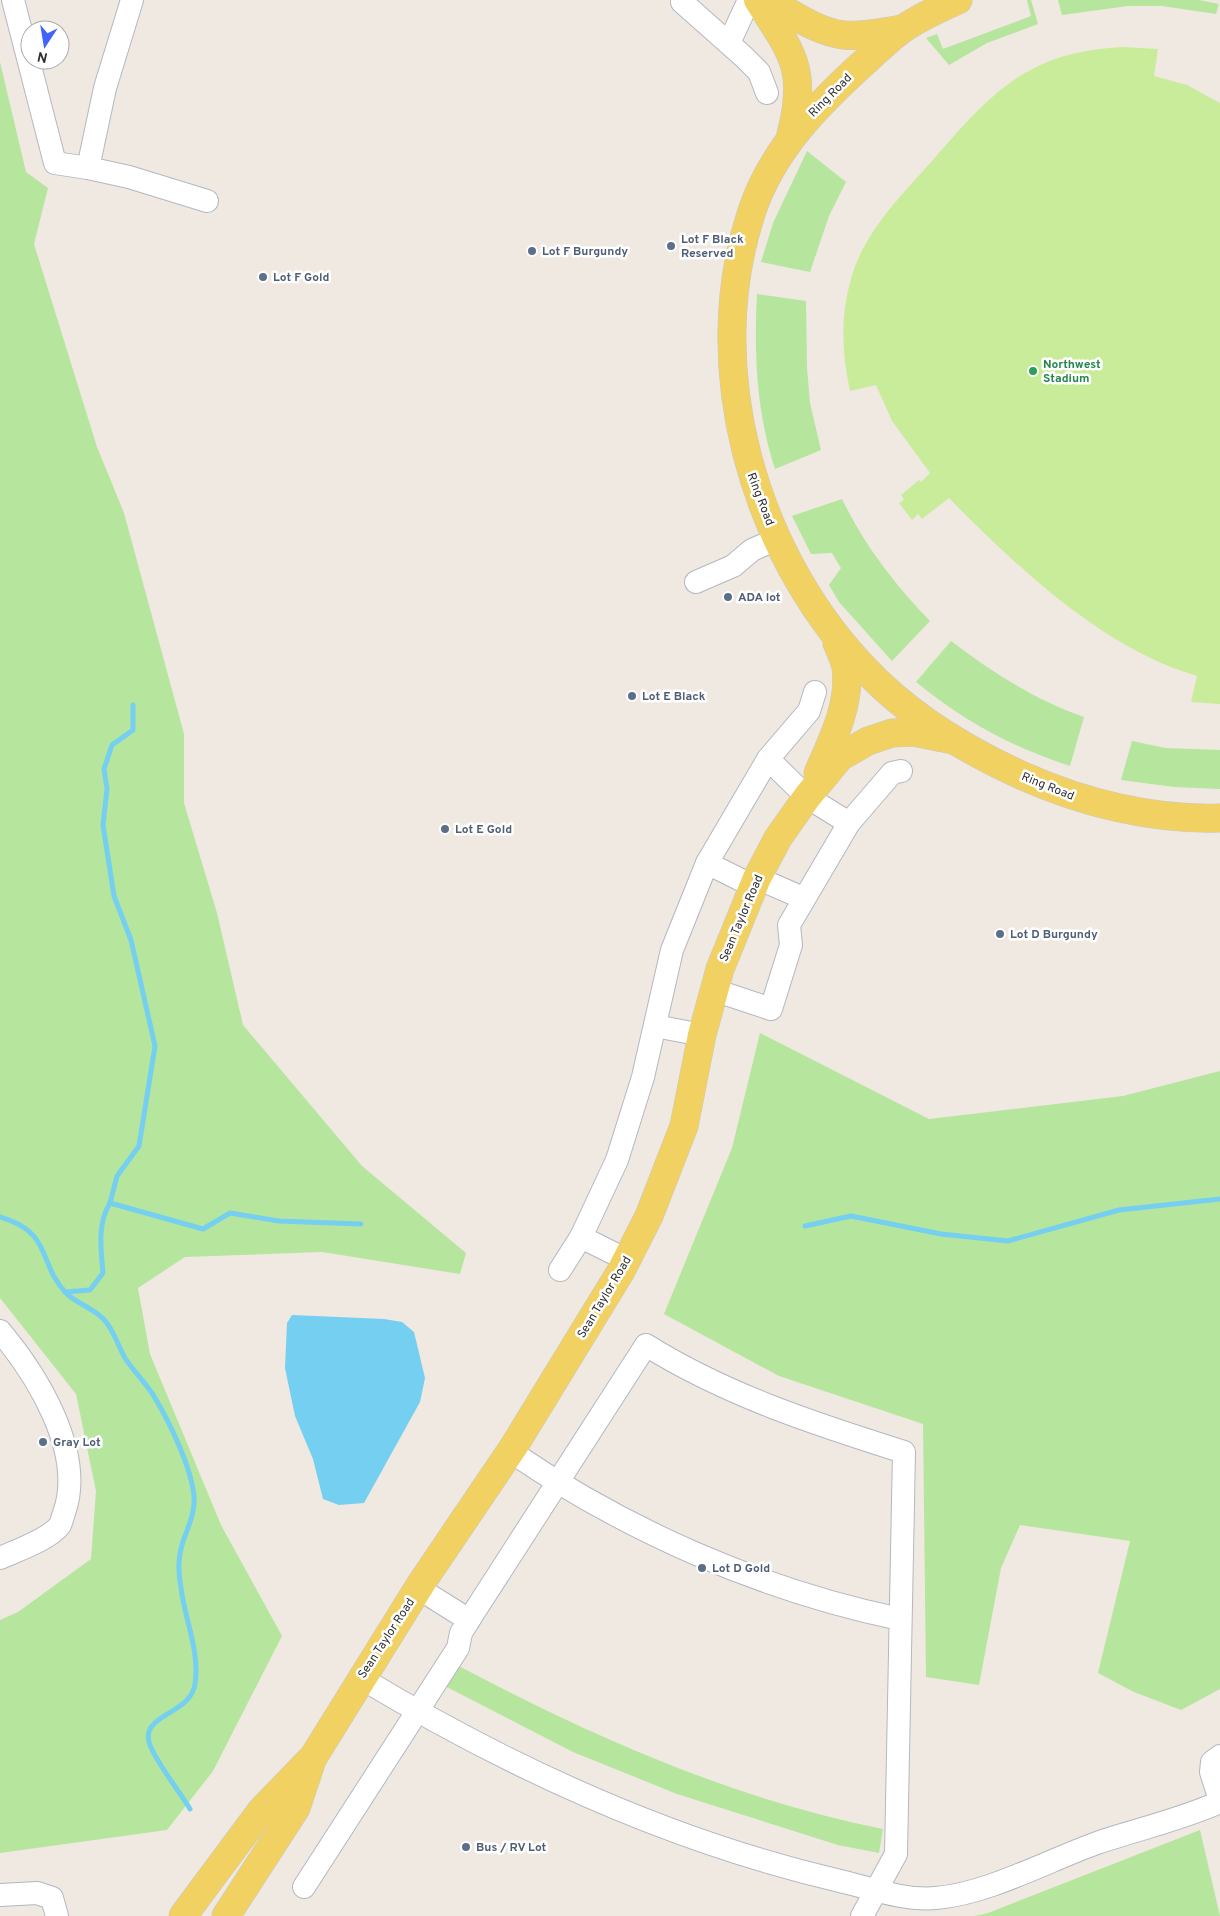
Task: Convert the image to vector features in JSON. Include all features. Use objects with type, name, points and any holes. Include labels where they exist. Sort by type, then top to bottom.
[{"type":"main road","points":[[758,0],[794,61],[799,79],[797,113],[789,142]]},
{"type":"main road","points":[[767,0],[827,31],[844,35],[862,35],[902,29]]},
{"type":"main road","name":"Ring Road","points":[[958,0],[902,29],[824,99],[798,128],[768,176],[751,212],[736,269],[732,329],[735,396],[747,459],[777,540],[794,572],[831,628],[860,665],[891,693],[953,740],[996,764],[1058,792],[1091,802],[1133,811],[1220,818]]},
{"type":"main road","name":"Sean Taylor Road","points":[[807,797],[833,738],[847,688],[846,667],[831,628]]},
{"type":"main road","name":"Sean Taylor Road","points":[[226,1916],[296,1808],[314,1756],[361,1678],[418,1588],[510,1451],[627,1260],[660,1192],[684,1126],[702,1034],[723,961],[755,882],[778,838],[807,797],[840,757],[868,741],[892,733],[913,732],[953,740]]},
{"type":"main road","name":"Sean Taylor Road","points":[[183,1916],[261,1811],[314,1756]]},
{"type":"main road","points":[[251,1916],[296,1808]]},
{"type":"lane","points":[[14,0],[55,163],[129,176],[207,201]]},
{"type":"lane","points":[[88,168],[105,88],[132,0]]},
{"type":"lane","points":[[684,0],[682,2],[730,43],[759,72],[767,93]]},
{"type":"lane","points":[[730,43],[750,0]]},
{"type":"lane","points":[[696,582],[733,566],[752,550],[777,540]]},
{"type":"lane","points":[[560,1270],[581,1237],[617,1160],[641,1086],[672,950],[708,864],[768,759],[808,710],[815,692]]},
{"type":"lane","points":[[768,759],[807,797],[849,823]]},
{"type":"lane","points":[[714,990],[771,1009],[792,944],[789,925],[803,898],[849,823],[892,773],[901,771]]},
{"type":"lane","points":[[708,864],[803,898]]},
{"type":"lane","points":[[655,1026],[702,1034]]},
{"type":"lane","points":[[581,1237],[627,1260]]},
{"type":"lane","points":[[0,1331],[14,1347],[48,1403],[67,1454],[70,1496],[60,1525],[43,1538],[0,1558]]},
{"type":"lane","points":[[304,1887],[418,1712],[458,1648],[461,1633],[469,1620],[646,1345],[680,1367],[722,1387],[795,1416],[904,1452],[896,1854],[878,1890],[862,1916]]},
{"type":"lane","points":[[510,1451],[557,1484],[661,1538],[723,1565],[843,1607],[900,1618]]},
{"type":"lane","points":[[418,1588],[469,1620]]},
{"type":"lane","points":[[361,1678],[418,1712],[519,1766],[678,1834],[807,1873],[908,1897],[933,1898],[962,1895],[1098,1843],[1197,1812],[1220,1801],[1211,1772],[1212,1762],[1220,1756]]},
{"type":"lane","points":[[0,1894],[36,1893],[52,1898],[57,1916]]},
{"type":"green space","points":[[1027,0],[1031,0],[1038,24],[987,43],[949,65],[926,38],[937,34],[943,49],[1031,16]]},
{"type":"green space","points":[[1058,0],[1199,0],[1219,4],[1216,14],[1162,6],[1128,6],[1062,15]]},
{"type":"green space","name":"Northwest Stadium","points":[[1122,47],[1158,49],[1154,76],[1187,85],[1220,103],[1220,704],[1191,702],[1197,676],[1162,663],[1128,646],[1095,626],[1032,577],[949,498],[922,519],[918,514],[912,520],[899,503],[904,500],[901,495],[919,480],[921,482],[930,473],[892,421],[876,385],[850,391],[847,377],[843,335],[847,293],[857,262],[884,216],[970,119],[997,93],[1012,82],[1028,71],[1064,56],[1092,50]]},
{"type":"green space","points":[[0,62],[26,172],[48,188],[34,244],[97,447],[124,513],[184,734],[184,803],[217,913],[243,1025],[362,1166],[466,1253],[460,1274],[322,1252],[185,1257],[138,1288],[150,1354],[221,1525],[282,1636],[213,1771],[167,1830],[0,1853],[0,1620],[18,1612],[91,1559],[96,1491],[76,1394],[0,1298]]},
{"type":"green space","points":[[807,151],[846,182],[829,216],[810,272],[761,262],[773,223]]},
{"type":"green space","points":[[757,294],[806,301],[807,368],[810,403],[821,450],[775,469],[760,404],[756,360]]},
{"type":"green space","points":[[842,499],[860,533],[881,564],[930,621],[892,661],[839,602],[829,585],[841,568],[832,553],[811,554],[792,516]]},
{"type":"green space","points":[[951,641],[982,664],[1014,684],[1048,702],[1084,717],[1070,766],[1027,750],[989,732],[935,697],[916,682]]},
{"type":"green space","points":[[1132,741],[1165,748],[1220,750],[1220,789],[1174,787],[1121,780]]},
{"type":"green space","points":[[760,1033],[929,1119],[1123,1096],[1220,1071],[1220,1689],[1181,1710],[1134,1692],[1098,1673],[1130,1541],[1020,1525],[1001,1568],[979,1685],[926,1677],[923,1424],[779,1376],[664,1314],[732,1148]]},
{"type":"green space","points":[[453,1663],[556,1715],[662,1762],[771,1801],[883,1829],[879,1853],[838,1845],[677,1794],[573,1752],[441,1684]]},
{"type":"green space","points":[[1200,1830],[1220,1916],[975,1916],[988,1913]]},
{"type":"water","points":[[292,1315],[384,1319],[402,1322],[414,1332],[425,1378],[420,1402],[364,1503],[339,1505],[323,1499],[313,1459],[295,1416],[285,1368],[287,1323]]},
{"type":"waterway","points":[[110,1203],[117,1176],[139,1146],[155,1046],[131,940],[114,896],[103,825],[107,789],[104,769],[112,745],[133,730],[133,705]]},
{"type":"waterway","points":[[805,1226],[851,1216],[941,1234],[1008,1241],[1119,1210],[1220,1199]]},
{"type":"waterway","points":[[65,1292],[90,1290],[103,1273],[102,1228],[103,1219],[110,1203],[203,1229],[230,1213],[279,1221],[361,1224]]},
{"type":"waterway","points":[[0,1217],[29,1231],[37,1240],[57,1282],[66,1293],[96,1313],[108,1325],[125,1358],[161,1408],[179,1445],[189,1472],[194,1504],[181,1547],[179,1571],[183,1600],[194,1648],[195,1684],[185,1702],[158,1720],[151,1727],[148,1735],[150,1745],[157,1760],[190,1809]]},
{"type":"place","name":"Lot F Black Reserved","points":[[671,246]]},
{"type":"place","name":"Lot F Burgundy","points":[[532,251]]},
{"type":"place","name":"Lot F Gold","points":[[263,277]]},
{"type":"place","name":"Northwest Stadium","points":[[1033,371]]},
{"type":"place","name":"ADA lot","points":[[728,597]]},
{"type":"place","name":"Lot E Black","points":[[632,696]]},
{"type":"place","name":"Lot E Gold","points":[[445,829]]},
{"type":"place","name":"Lot D Burgundy","points":[[1000,934]]},
{"type":"place","name":"Gray Lot","points":[[43,1442]]},
{"type":"place","name":"Lot D Gold","points":[[702,1568]]},
{"type":"place","name":"Bus / RV Lot","points":[[466,1847]]}]
